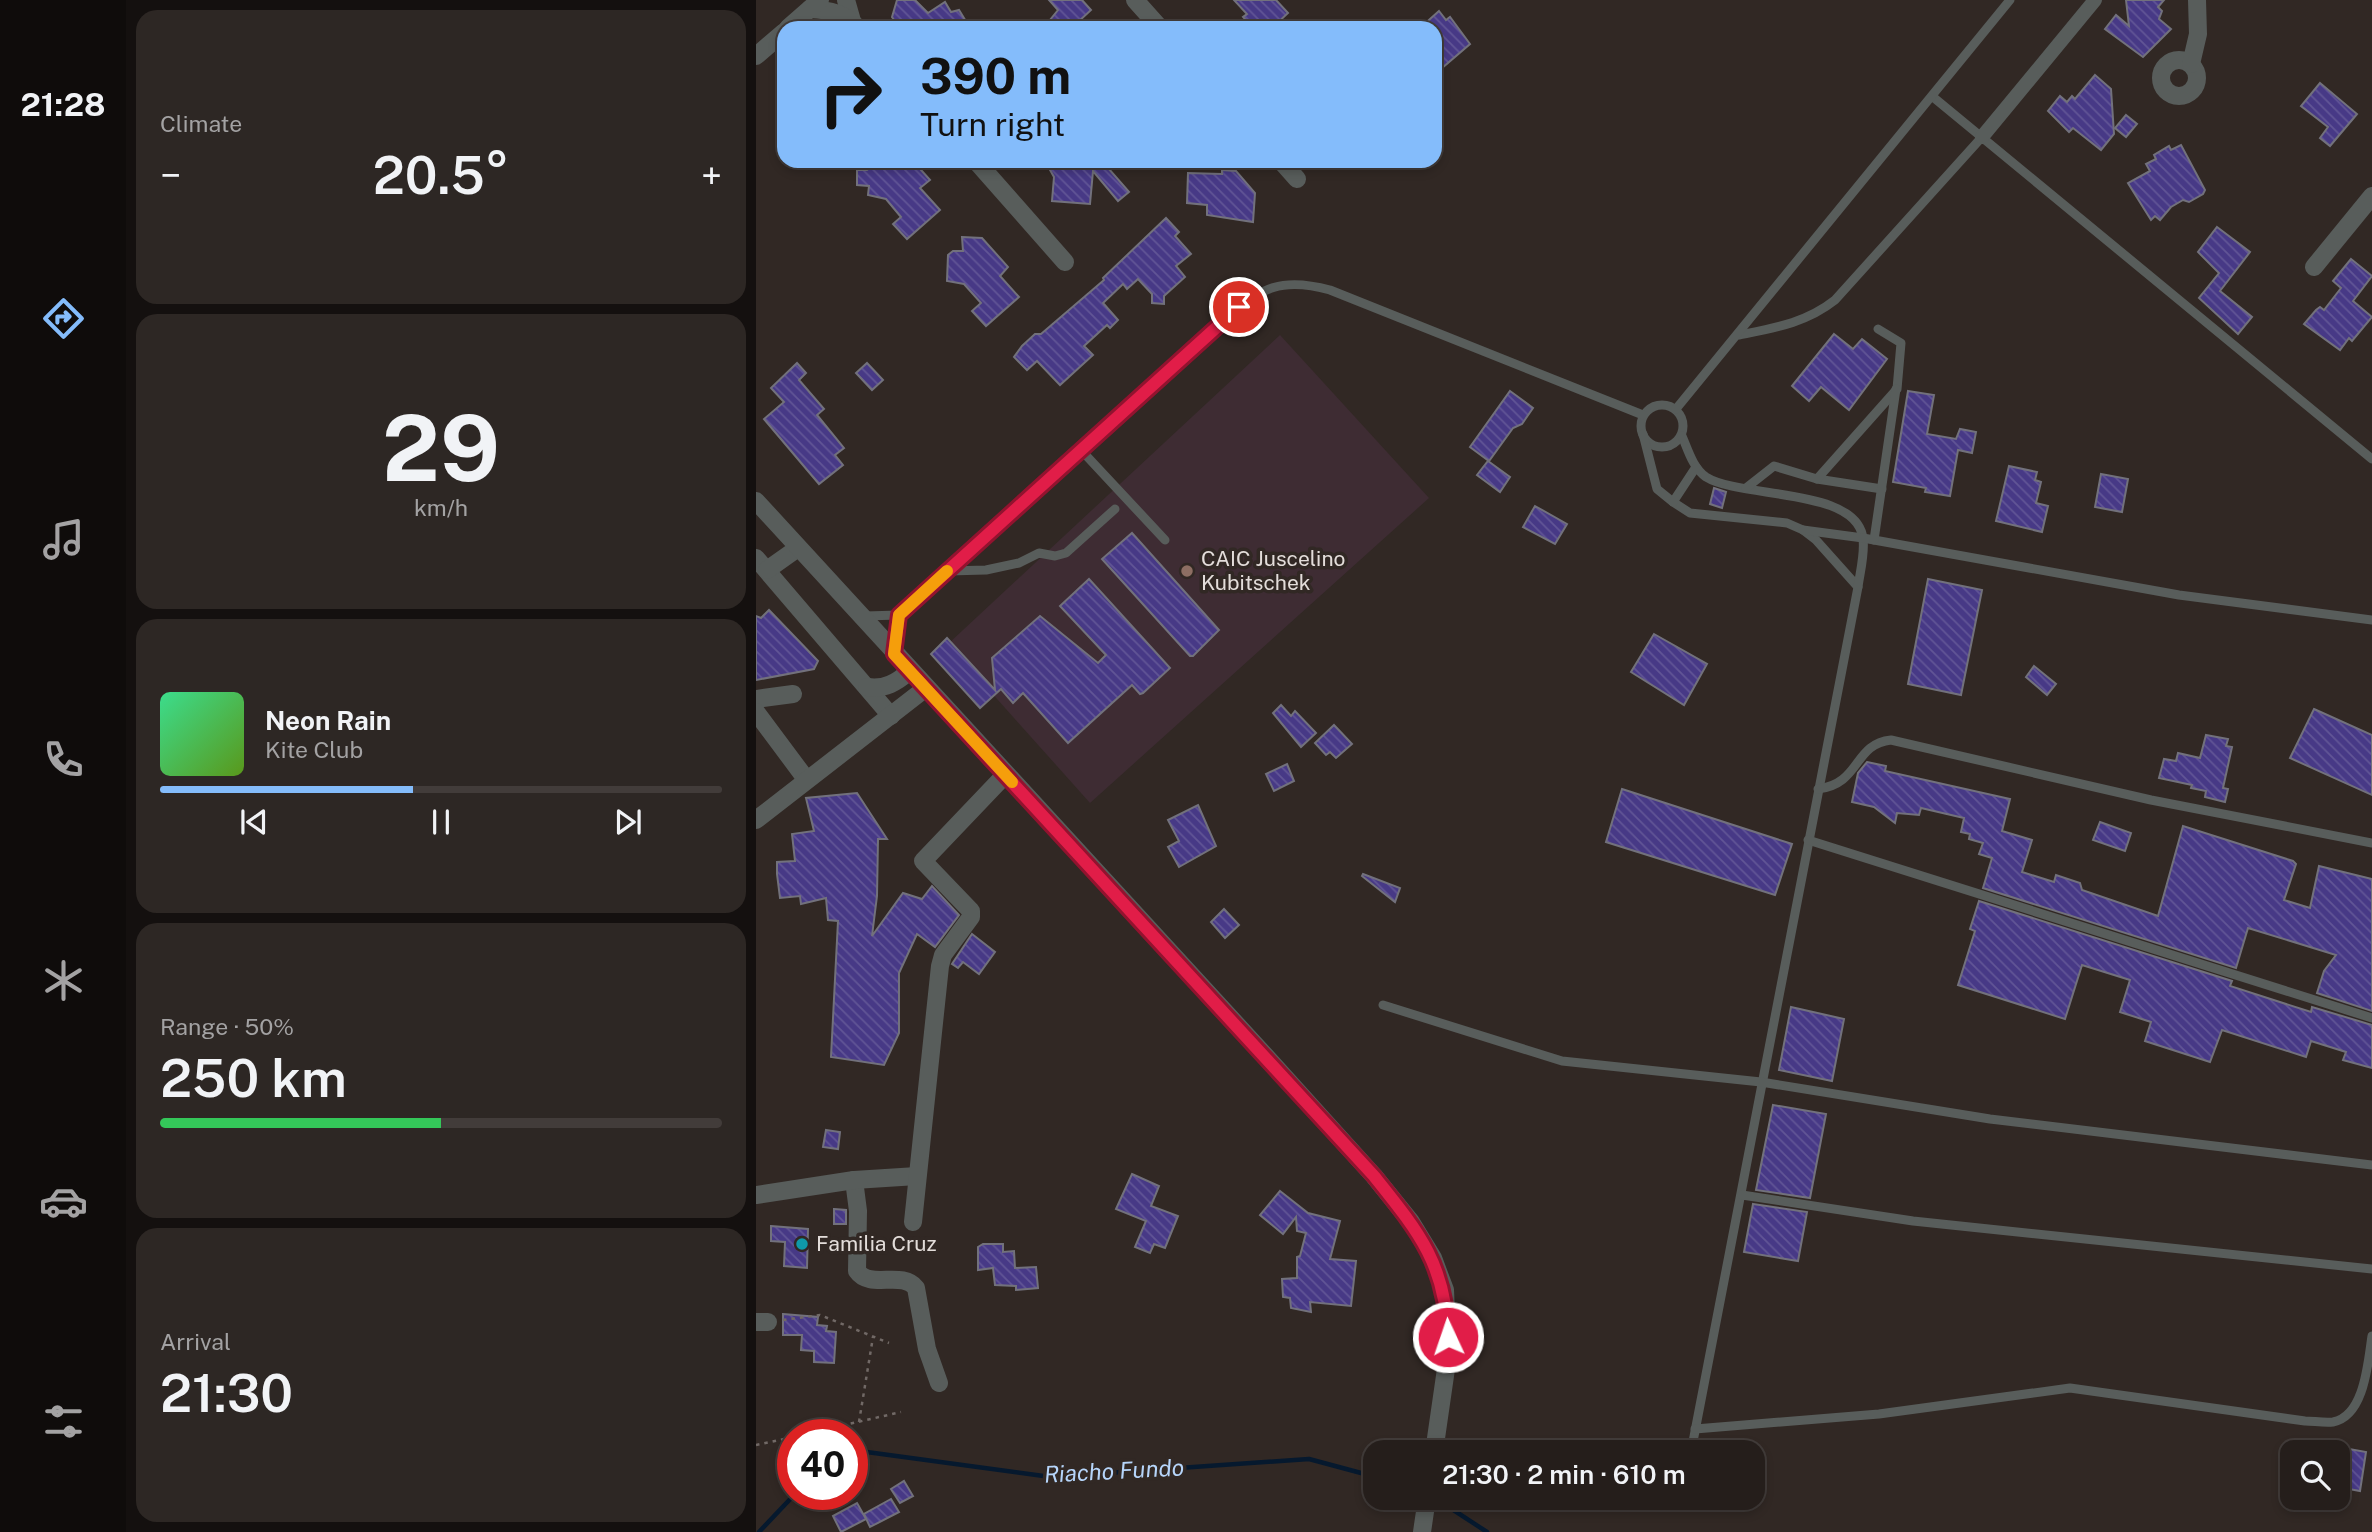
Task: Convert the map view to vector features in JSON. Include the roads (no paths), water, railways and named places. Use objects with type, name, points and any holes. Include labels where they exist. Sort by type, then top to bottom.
[{"type":"street","points":[[846,0],[854,21]]},
{"type":"street","points":[[1135,0],[1154,21]]},
{"type":"street","points":[[1982,137],[2095,0]]},
{"type":"street","points":[[2191,64],[2198,34],[2197,0]]},
{"type":"street","points":[[796,21],[815,4],[850,21]]},
{"type":"street","points":[[756,56],[777,38]]},
{"type":"street","points":[[982,168],[1065,262]]},
{"type":"street","points":[[1287,168],[1297,179]]},
{"type":"street","points":[[2314,267],[2372,196]]},
{"type":"street","points":[[756,501],[1272,1063],[1374,1176],[1411,1222],[1433,1258],[1445,1290],[1448,1355],[1436,1440]]},
{"type":"street","points":[[798,548],[761,564],[891,716]]},
{"type":"street","points":[[867,687],[887,686],[910,671]]},
{"type":"street","points":[[756,820],[926,688]]},
{"type":"street","points":[[756,698],[793,694]]},
{"type":"street","points":[[756,712],[806,779]]},
{"type":"street","points":[[913,1222],[940,966],[943,956],[971,917],[971,911],[923,861],[1005,775]]},
{"type":"street","points":[[756,1195],[854,1180],[917,1176]]},
{"type":"street","points":[[854,1180],[858,1211],[857,1271],[866,1279],[903,1280],[916,1287],[927,1349],[939,1383]]},
{"type":"street","points":[[1422,1532],[1425,1510]]},
{"type":"lane","points":[[1676,409],[2010,0]]},
{"type":"lane","points":[[1933,97],[2372,459]]},
{"type":"lane","points":[[1739,335],[1793,324],[1821,311],[1835,300],[1982,137]]},
{"type":"lane","points":[[894,654],[899,615],[1226,318],[1253,295],[1277,285],[1308,284],[1331,290],[1643,415]]},
{"type":"lane","points":[[1874,540],[1897,389],[1901,343],[1878,329]]},
{"type":"lane","points":[[1817,479],[1897,389]]},
{"type":"lane","points":[[1643,415],[1658,405],[1676,409]]},
{"type":"lane","points":[[1676,409],[1684,426],[1682,436],[1696,467],[1725,485],[1836,507],[1857,523],[1863,538],[1858,587],[1693,1440]]},
{"type":"lane","points":[[1643,415],[1643,434],[1657,489],[1690,513],[1787,523],[1803,530],[1816,540],[1858,587]]},
{"type":"lane","points":[[1643,434],[1656,446],[1666,447],[1682,436]]},
{"type":"lane","points":[[1081,450],[1165,540]]},
{"type":"lane","points":[[1746,488],[1774,466],[1817,479],[1882,489]]},
{"type":"lane","points":[[1674,502],[1696,467]]},
{"type":"lane","points":[[948,571],[986,570],[1019,564],[1039,553],[1055,556],[1066,553],[1115,509]]},
{"type":"lane","points":[[1803,530],[1863,538],[2179,595],[2372,620]]},
{"type":"lane","points":[[858,614],[899,615]]},
{"type":"lane","points":[[1818,789],[1841,783],[1868,749],[1891,740],[2151,800],[2372,843]]},
{"type":"lane","points":[[1808,840],[2372,1018]]},
{"type":"lane","points":[[1383,1005],[1562,1061],[1761,1082],[1990,1119],[2372,1165]]},
{"type":"lane","points":[[1742,1195],[1913,1221],[2372,1269]]},
{"type":"lane","points":[[1695,1429],[1868,1415],[2070,1388],[2333,1422],[2343,1418],[2357,1398],[2364,1380],[2372,1336]]},
{"type":"waterway","name":"Riacho Fundo","points":[[868,1452],[1051,1477],[1309,1459],[1363,1474]]},
{"type":"waterway","name":"Riacho Fundo","points":[[759,1532],[780,1510]]},
{"type":"waterway","name":"Riacho Fundo","points":[[1453,1510],[1487,1532]]},
{"type":"place","name":"CAIC Juscelino Kubitschek","points":[[1187,571]]},
{"type":"place","name":"Familia Cruz","points":[[802,1244]]}]
